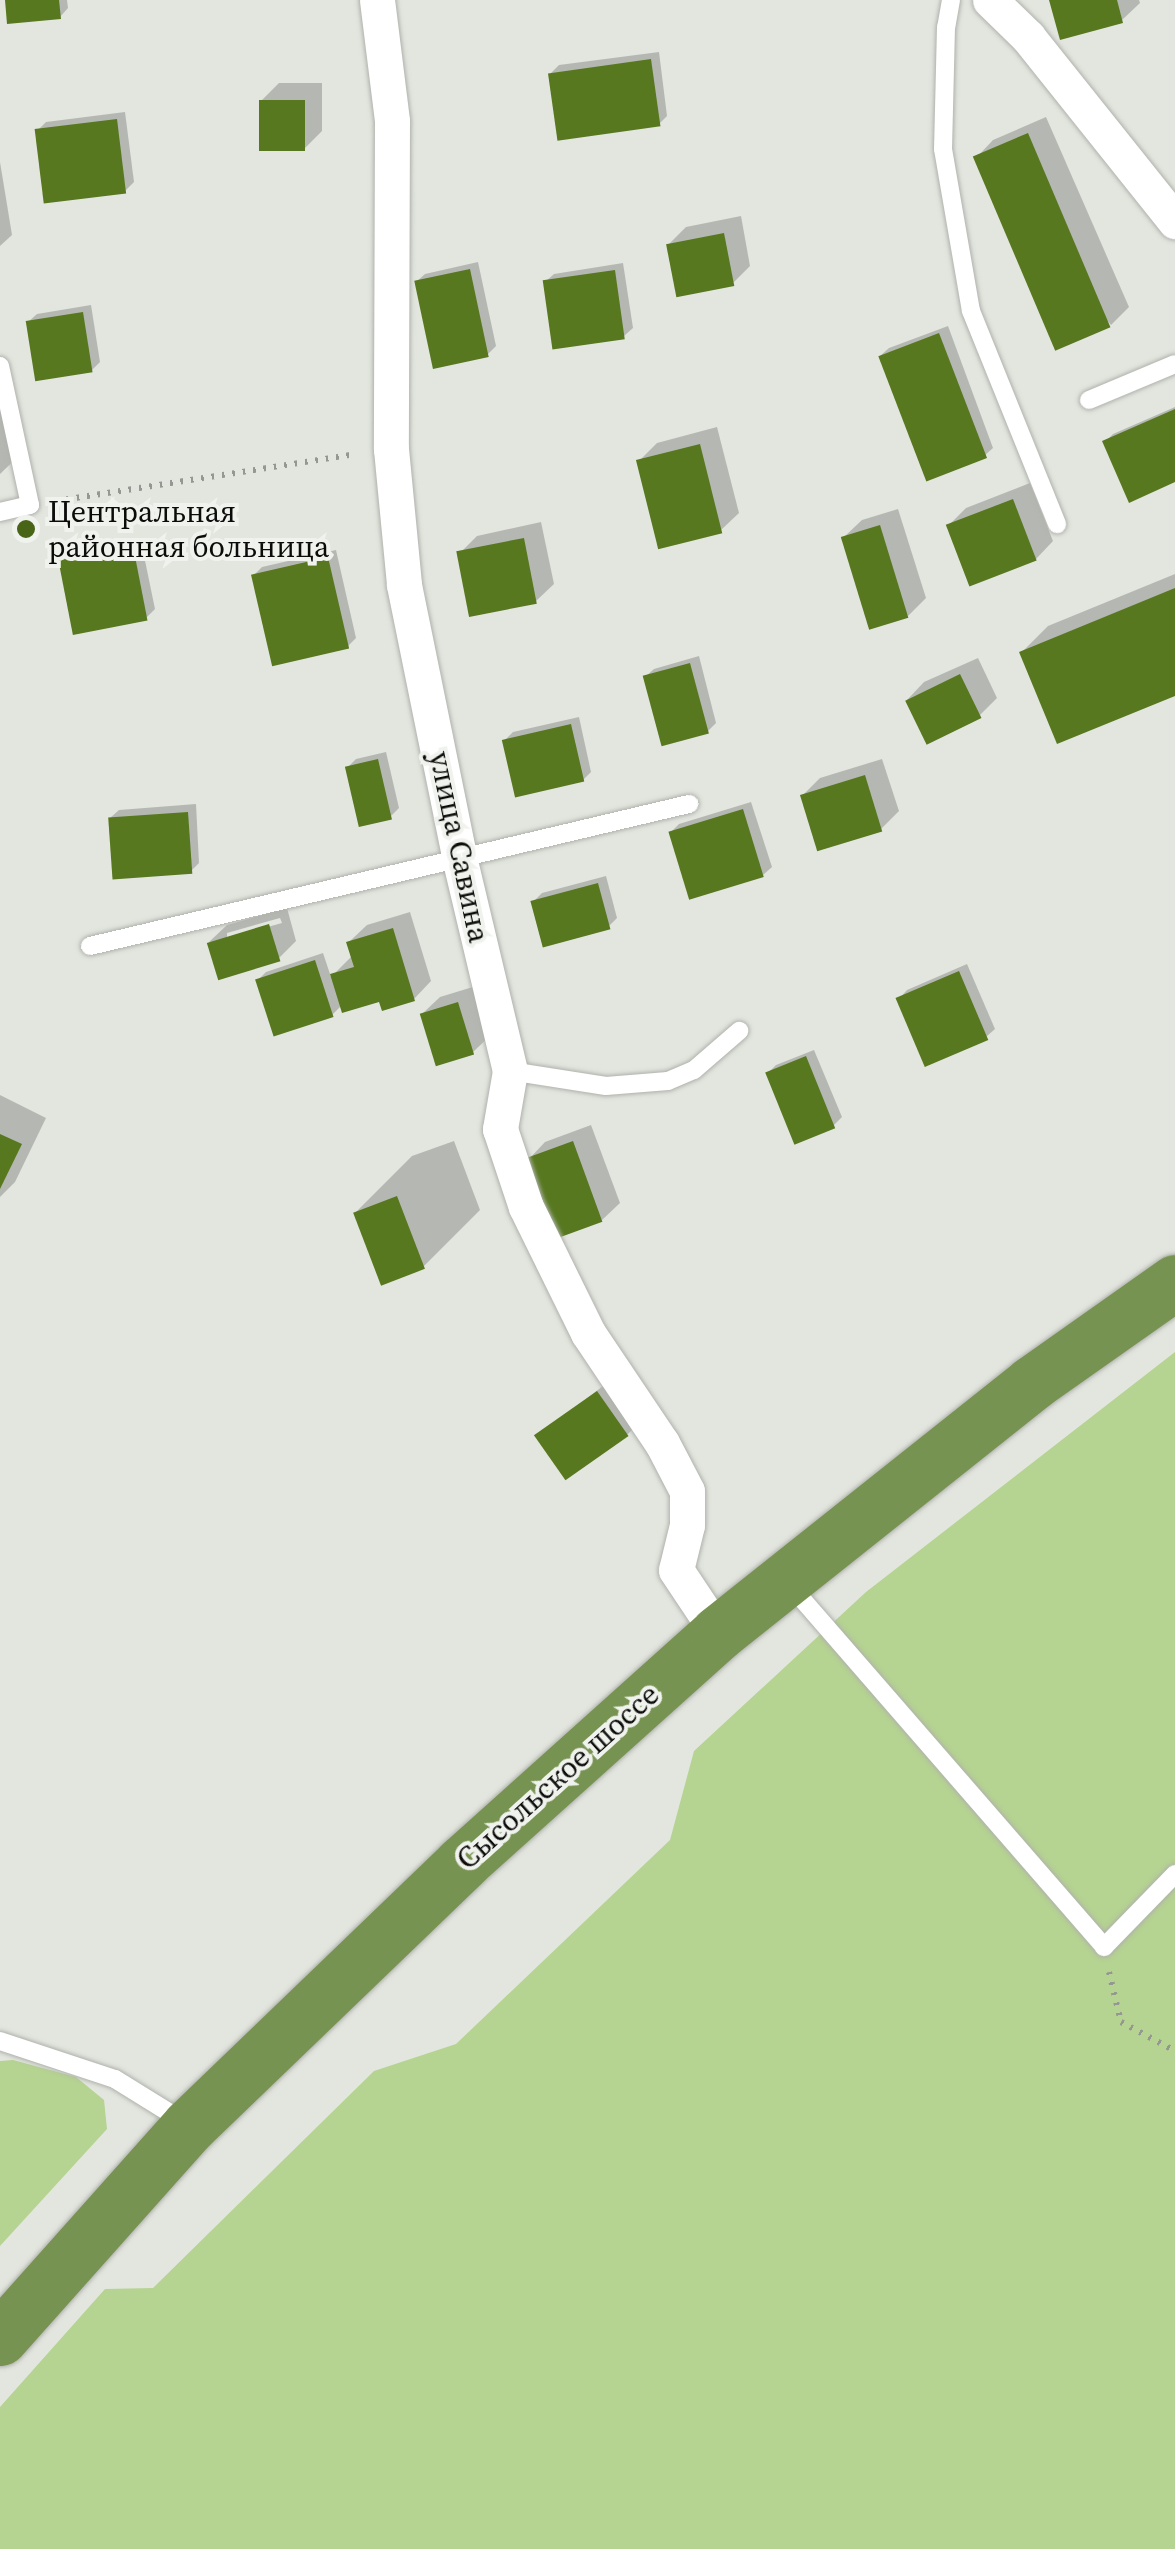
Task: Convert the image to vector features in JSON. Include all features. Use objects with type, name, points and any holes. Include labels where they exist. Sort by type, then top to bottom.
[{"type":"highway","name":"Сысольское шоссе","points":[[0,2338],[190,2125],[462,1864],[718,1633],[1032,1382],[1175,1282]]},
{"type":"street","name":"улица Савина","points":[[378,0],[392,121],[391,449],[404,585],[460,861],[510,1071],[500,1129],[526,1208],[588,1333],[662,1443],[687,1491],[687,1525],[676,1570],[718,1633]]},
{"type":"street","points":[[990,0],[1028,36],[1175,221]]},
{"type":"lane","points":[[951,0],[946,28],[944,149],[971,311],[1057,524]]},
{"type":"lane","points":[[1088,400],[1175,364]]},
{"type":"lane","points":[[0,366],[30,506],[0,512]]},
{"type":"lane","points":[[90,946],[690,804]]},
{"type":"lane","points":[[510,1071],[606,1086],[668,1081],[694,1070],[739,1031]]},
{"type":"lane","points":[[784,1578],[1104,1947],[1175,1874]]},
{"type":"lane","points":[[0,2041],[115,2078],[190,2125]]},
{"type":"path","points":[[30,506],[391,449]]},
{"type":"path","points":[[1104,1947],[1120,2022],[1175,2051]]},
{"type":"green space","points":[[1175,1352],[1175,2549],[0,2549],[0,2407],[105,2289],[153,2288],[374,2071],[456,2044],[670,1840],[694,1751],[866,1592]]},
{"type":"green space","points":[[13,2060],[76,2077],[104,2100],[107,2129],[0,2246],[0,2061]]},
{"type":"building","points":[[5,0],[59,0],[61,19],[7,24]]},
{"type":"building","points":[[1049,0],[1117,0],[1123,23],[1060,40]]},
{"type":"building","points":[[651,59],[660,126],[557,141],[548,73]]},
{"type":"building","points":[[259,100],[305,100],[305,151],[259,151]]},
{"type":"building","points":[[117,119],[126,193],[44,204],[35,129]]},
{"type":"building","points":[[1028,133],[1110,327],[1055,351],[973,156]]},
{"type":"building","points":[[724,233],[734,286],[676,297],[666,244]]},
{"type":"building","points":[[470,269],[489,357],[433,369],[414,281]]},
{"type":"building","points":[[615,270],[625,339],[552,349],[543,280]]},
{"type":"building","points":[[83,312],[93,372],[35,381],[26,321]]},
{"type":"building","points":[[939,333],[987,458],[926,481],[878,356]]},
{"type":"building","points":[[1175,409],[1175,482],[1129,503],[1102,441]]},
{"type":"building","points":[[700,444],[722,533],[658,549],[636,460]]},
{"type":"building","points":[[1013,499],[1037,561],[969,586],[946,525]]},
{"type":"building","points":[[880,525],[908,618],[869,630],[841,537]]},
{"type":"building","points":[[524,538],[537,604],[469,617],[456,551]]},
{"type":"building","points":[[133,546],[148,621],[73,635],[58,561]]},
{"type":"building","points":[[328,557],[349,649],[272,666],[251,575]]},
{"type":"building","points":[[1175,588],[1175,696],[1057,744],[1019,652]]},
{"type":"building","points":[[690,663],[709,734],[662,746],[643,676]]},
{"type":"building","points":[[960,674],[981,718],[927,745],[905,701]]},
{"type":"building","points":[[571,724],[584,781],[515,797],[502,740]]},
{"type":"building","points":[[378,759],[392,819],[359,827],[345,767]]},
{"type":"building","points":[[865,775],[882,831],[817,851],[800,795]]},
{"type":"building","points":[[743,809],[764,877],[689,900],[668,832]]},
{"type":"building","points":[[188,812],[192,874],[113,879],[108,818]]},
{"type":"building","points":[[598,883],[610,929],[543,947],[530,901]]},
{"type":"building","points":[[269,924],[280,961],[218,980],[207,943]]},
{"type":"building","points":[[393,928],[415,1001],[382,1011],[379,1002],[342,1013],[330,974],[354,967],[346,942]]},
{"type":"building","points":[[315,960],[334,1017],[274,1037],[255,979]]},
{"type":"building","points":[[959,971],[988,1040],[925,1067],[895,998]]},
{"type":"building","points":[[458,1002],[474,1055],[436,1066],[420,1014]]},
{"type":"building","points":[[806,1056],[835,1128],[794,1145],[765,1072]]},
{"type":"building","points":[[0,1134],[22,1144],[0,1189]]},
{"type":"building","points":[[573,1141],[602,1222],[554,1239],[525,1158]]},
{"type":"building","points":[[397,1196],[425,1269],[381,1286],[353,1213]]},
{"type":"building","points":[[597,1391],[629,1436],[565,1480],[534,1435]]},
{"type":"place","name":"Центральная районная больница","points":[[26,529]]}]
